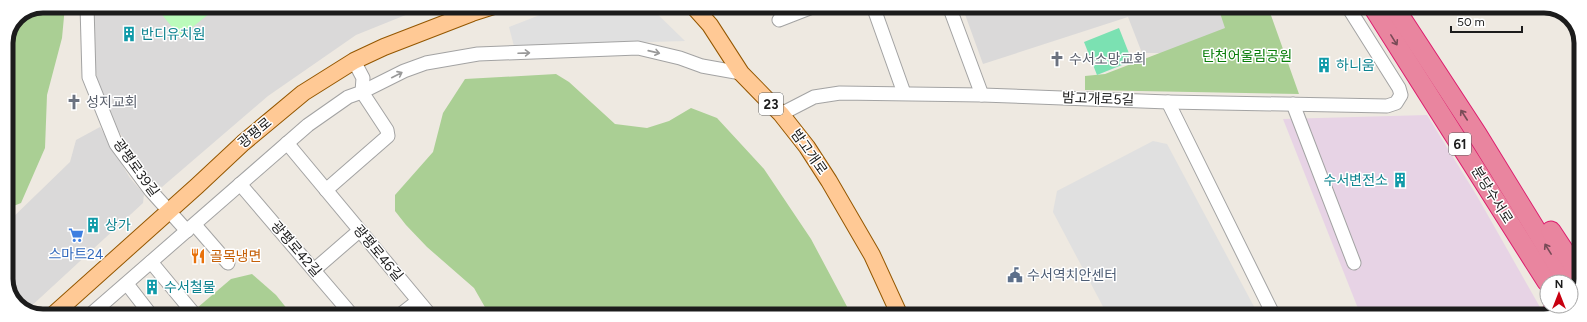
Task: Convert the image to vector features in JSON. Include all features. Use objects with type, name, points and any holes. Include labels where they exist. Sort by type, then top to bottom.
[{"type":"highway","name":"분당수서로","points":[[1377,13],[1542,274]]},
{"type":"highway","name":"분당수서로","points":[[1398,13],[1477,134],[1563,274]]},
{"type":"highway","points":[[1477,134],[1524,192],[1574,266]]},
{"type":"highway","points":[[1532,257],[1540,274]]},
{"type":"main road","name":"광평로","points":[[60,309],[265,124],[302,93],[354,61],[461,13]]},
{"type":"main road","name":"밤고개로","points":[[700,13],[710,25],[741,73],[781,114],[807,147],[829,181],[872,255],[897,309]]},
{"type":"street","name":"광평로39길","points":[[86,13],[89,77],[116,144],[151,191],[169,212],[191,228],[228,263]]},
{"type":"street","points":[[780,20],[798,13]]},
{"type":"street","points":[[875,13],[904,94]]},
{"type":"street","points":[[952,13],[982,95]]},
{"type":"street","name":"밤고개로5길","points":[[781,114],[814,97],[840,93],[982,95],[1168,102],[1387,106],[1396,103],[1401,95],[1394,79],[1352,13]]},
{"type":"street","points":[[97,309],[308,125],[348,97],[362,92],[404,71],[426,63],[478,54],[638,48],[680,58],[702,66],[741,73]]},
{"type":"street","points":[[326,190],[388,136],[387,130],[362,92],[363,78],[354,61]]},
{"type":"street","points":[[1168,102],[1271,309]]},
{"type":"street","points":[[1293,104],[1354,263]]},
{"type":"street","name":"광평로46길","points":[[287,143],[425,309]]},
{"type":"street","name":"광평로42길","points":[[240,184],[346,309]]},
{"type":"street","points":[[314,270],[360,231]]},
{"type":"street","points":[[151,262],[190,309]]},
{"type":"street","points":[[126,284],[146,309]]},
{"type":"street","points":[[408,309],[418,301]]},
{"type":"shaded area","points":[[95,13],[411,13],[356,35],[268,96],[162,187],[154,184],[138,162],[113,122],[100,97],[92,46]]},
{"type":"shaded area","points":[[545,13],[656,13],[685,41],[514,46],[509,27]]},
{"type":"shaded area","points":[[965,13],[1229,13],[1234,26],[1174,53],[1142,53],[1128,17],[983,64]]},
{"type":"shaded area","points":[[1427,115],[1477,196],[1539,305],[1539,309],[1358,309],[1283,119]]},
{"type":"shaded area","points":[[100,127],[130,178],[144,194],[143,203],[31,306],[20,299],[15,291],[13,281],[13,217],[70,162],[76,140]]},
{"type":"shaded area","points":[[1153,141],[1167,144],[1255,309],[1104,309],[1053,212],[1057,191]]},
{"type":"green space","points":[[43,13],[64,13],[62,38],[47,95],[45,148],[21,203],[13,206],[13,43],[15,31],[26,18],[31,15]]},
{"type":"green space","points":[[161,13],[210,13],[180,37]]},
{"type":"green space","name":"탄천어울림공원","points":[[1220,13],[1270,13],[1299,94],[1085,90],[1085,76],[1105,74],[1225,28]]},
{"type":"green space","points":[[1119,28],[1132,61],[1097,75],[1084,42]]},
{"type":"green space","points":[[556,74],[569,82],[615,124],[647,128],[669,121],[691,108],[717,118],[764,169],[811,239],[848,309],[486,309],[474,288],[427,247],[395,211],[395,195],[433,152],[443,113],[465,79]]},
{"type":"green space","points":[[252,274],[276,295],[287,309],[197,309],[231,279]]},
{"type":"place","name":"반디유치원","points":[[129,34]]},
{"type":"place","name":"수서소망교회","points":[[1057,59]]},
{"type":"place","name":"하니움","points":[[1324,65]]},
{"type":"place","name":"성지교회","points":[[74,102]]},
{"type":"place","name":"수서변전소","points":[[1400,180]]},
{"type":"place","name":"상가","points":[[93,225]]},
{"type":"place","name":"스마트24","points":[[76,235]]},
{"type":"place","name":"골목냉면","points":[[198,256]]},
{"type":"place","name":"수서역치안센터","points":[[1015,275]]},
{"type":"place","name":"수서철물","points":[[152,287]]}]
